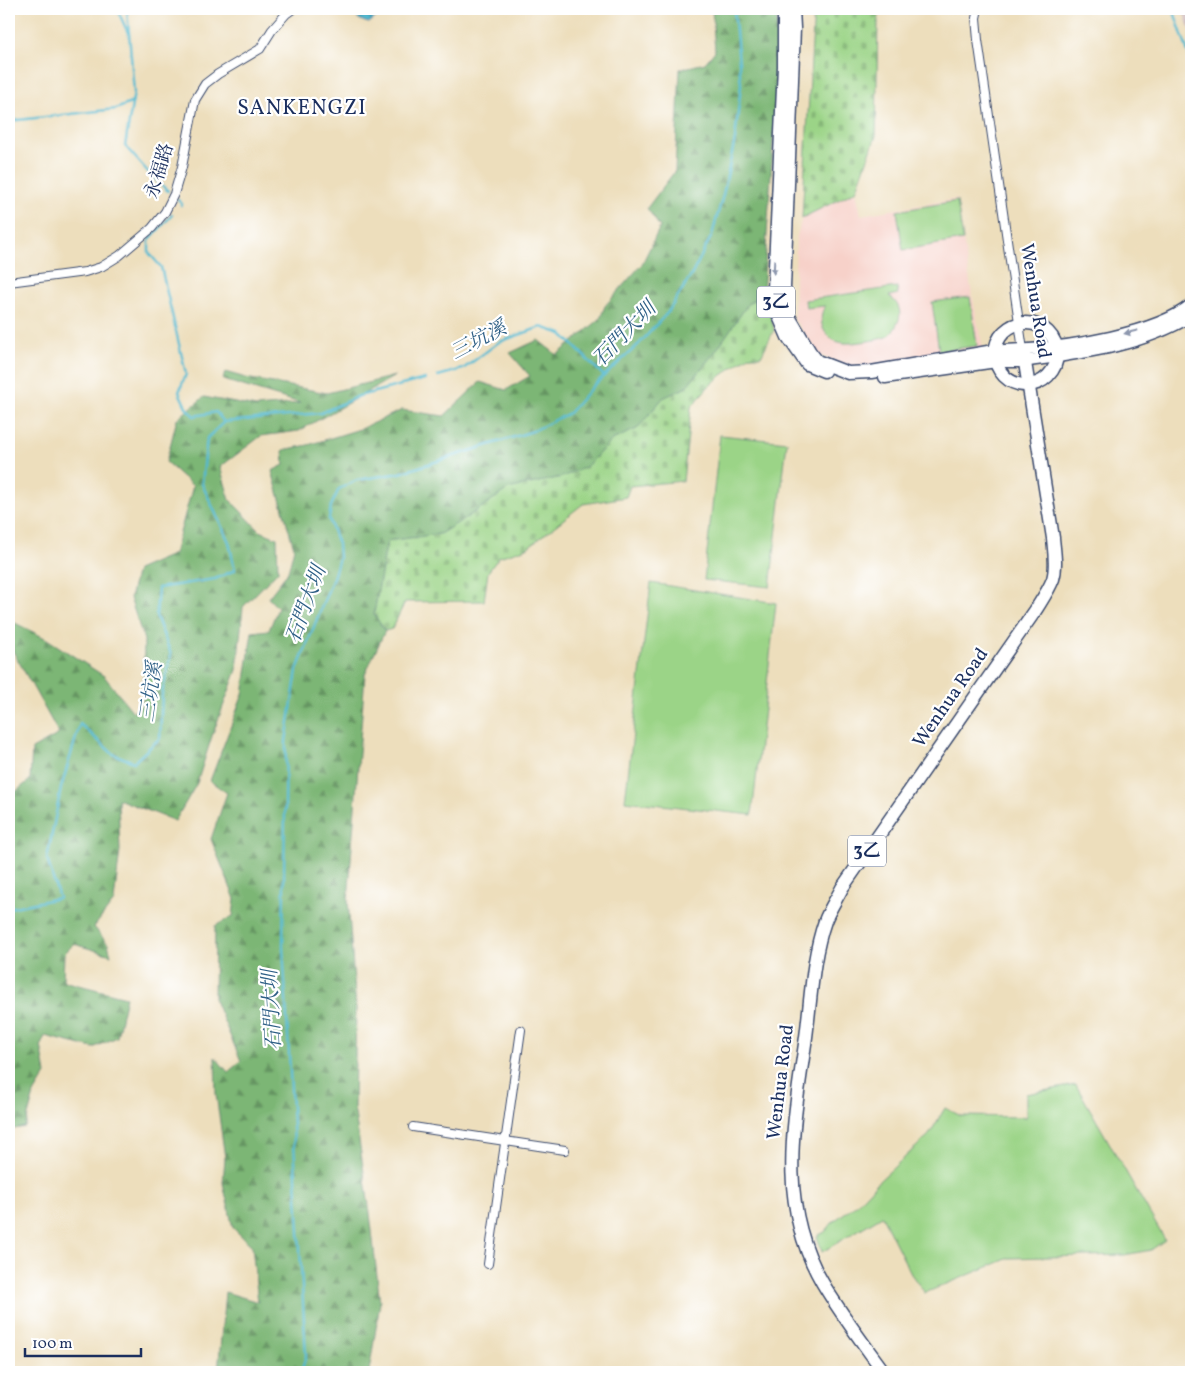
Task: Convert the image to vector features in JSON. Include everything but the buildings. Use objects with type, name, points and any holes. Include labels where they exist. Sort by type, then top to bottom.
[{"type":"main road","name":"3乙","points":[[784,9],[784,66],[774,290],[778,314],[788,337],[807,364],[846,378],[864,380],[996,356]]},
{"type":"main road","name":"3乙","points":[[793,9],[794,28],[784,288],[788,315],[794,327],[817,361],[848,373],[871,372],[996,356],[1024,355]]},
{"type":"main road","points":[[1057,352],[1150,327],[1171,318],[1191,305]]},
{"type":"main road","points":[[1024,355],[1138,341],[1178,324],[1191,316]]},
{"type":"main road","points":[[1020,324],[1032,324],[1046,330],[1053,337],[1057,352],[1055,366],[1050,374],[1042,381],[1030,385],[1014,382],[1002,374],[996,356],[997,343],[1006,331],[1020,324]]},
{"type":"main road","name":"Wenhua Road","points":[[884,1372],[842,1314],[821,1281],[801,1230],[794,1200],[791,1170],[792,1136],[816,960],[825,920],[842,888],[1035,611],[1054,577],[1053,538],[1024,355]]},
{"type":"street","name":"永福路","points":[[9,282],[85,272],[101,267],[118,256],[152,228],[165,212],[174,194],[182,168],[195,100],[205,84],[260,49],[272,30],[286,14],[294,9]]},
{"type":"street","name":"Wenhua Road","points":[[978,9],[976,18],[978,40],[1024,355]]},
{"type":"street","points":[[488,1264],[522,1030]]},
{"type":"street","points":[[413,1127],[565,1150]]},
{"type":"shaded area","points":[[1182,9],[1191,9],[1191,33]]},
{"type":"shaded area","points":[[856,191],[861,215],[957,199],[972,295],[983,349],[871,368],[848,366],[819,355],[794,319],[796,240],[802,218]]},
{"type":"green space","points":[[712,9],[777,9],[777,84],[763,294],[748,304],[715,352],[685,388],[663,398],[637,429],[612,440],[586,467],[562,477],[508,489],[440,534],[387,541],[374,614],[385,631],[365,674],[348,900],[356,1008],[354,1107],[370,1213],[380,1303],[369,1372],[218,1372],[225,1292],[258,1302],[252,1246],[233,1228],[223,1183],[225,1158],[216,1094],[215,1057],[228,1072],[241,1061],[214,998],[215,926],[233,916],[235,899],[211,839],[227,793],[210,781],[243,694],[252,632],[269,630],[278,608],[268,598],[288,572],[294,548],[272,471],[284,465],[283,450],[308,445],[360,429],[402,410],[444,416],[480,382],[506,390],[530,376],[510,353],[538,340],[557,355],[600,319],[605,306],[642,264],[660,227],[647,208],[675,171],[680,69],[705,63],[715,51]]},
{"type":"green space","points":[[814,9],[880,9],[878,18],[876,136],[856,191],[802,218]]},
{"type":"green space","points":[[957,201],[963,240],[903,250],[897,211]]},
{"type":"green space","points":[[897,287],[898,294],[889,296],[896,302],[900,313],[893,331],[886,337],[853,343],[837,341],[827,334],[822,324],[822,312],[825,306],[806,308],[805,300]]},
{"type":"green space","points":[[763,294],[771,315],[774,330],[761,356],[749,356],[722,375],[708,387],[691,407],[683,481],[630,486],[626,497],[583,504],[527,548],[499,557],[488,572],[484,601],[405,602],[392,629],[385,631],[374,614],[387,541],[440,534],[508,489],[562,477],[586,467],[612,440],[637,429],[663,398],[685,388],[715,352],[748,304]]},
{"type":"green space","points":[[970,297],[977,346],[939,351],[932,302]]},
{"type":"green space","points":[[225,372],[246,378],[327,393],[395,376],[299,431],[261,436],[220,467],[230,500],[260,531],[277,538],[278,571],[243,607],[237,670],[213,733],[197,783],[175,821],[118,799],[120,850],[114,901],[94,927],[108,944],[111,955],[74,944],[64,954],[63,981],[126,997],[117,1037],[93,1048],[45,1036],[41,1045],[46,1074],[34,1094],[25,1127],[9,1130],[9,797],[30,780],[32,749],[59,734],[14,653],[9,639],[9,620],[47,639],[104,676],[133,712],[143,703],[144,640],[130,598],[137,570],[174,554],[193,486],[166,462],[177,419],[204,397],[256,407],[300,403],[223,380]]},
{"type":"green space","points":[[720,435],[787,442],[770,587],[704,580]]},
{"type":"green space","points":[[651,583],[776,603],[752,815],[625,801]]},
{"type":"green space","points":[[1076,1085],[1165,1240],[1151,1250],[1124,1255],[1009,1258],[925,1293],[911,1274],[882,1216],[822,1252],[817,1236],[825,1232],[834,1221],[858,1203],[929,1135],[945,1108],[961,1116],[1026,1117],[1026,1094]]},
{"type":"water","points":[[350,9],[386,9],[369,23],[358,18]]},
{"type":"waterway","points":[[117,9],[129,35]]},
{"type":"waterway","points":[[127,9],[134,92],[125,146],[168,191]]},
{"type":"waterway","name":"石門大圳","points":[[301,1372],[306,1356],[283,947],[286,741],[297,670],[339,558],[338,544],[329,519],[331,506],[339,489],[357,480],[400,473],[533,431],[569,413],[592,387],[639,344],[668,312],[692,274],[712,235],[723,195],[735,139],[741,85],[734,9]]},
{"type":"waterway","points":[[1173,9],[1191,61]]},
{"type":"waterway","points":[[9,121],[116,109],[133,102]]},
{"type":"waterway","points":[[178,200],[181,205]]},
{"type":"waterway","points":[[172,215],[149,240],[149,253],[161,267],[186,374],[179,392],[187,409],[194,416],[216,412],[224,422]]},
{"type":"waterway","name":"三坑溪","points":[[438,376],[463,369],[499,342],[541,327],[562,334],[604,376]]},
{"type":"waterway","name":"三坑溪","points":[[9,908],[59,898],[47,859],[61,788],[80,724],[113,754],[134,762],[160,738],[162,694],[171,654],[156,616],[158,588],[215,579],[235,570],[229,542],[202,484],[207,438],[224,422],[321,413],[359,396],[425,379]]},
{"type":"district","name":"SANKENGZI","points":[[302,108]]}]
